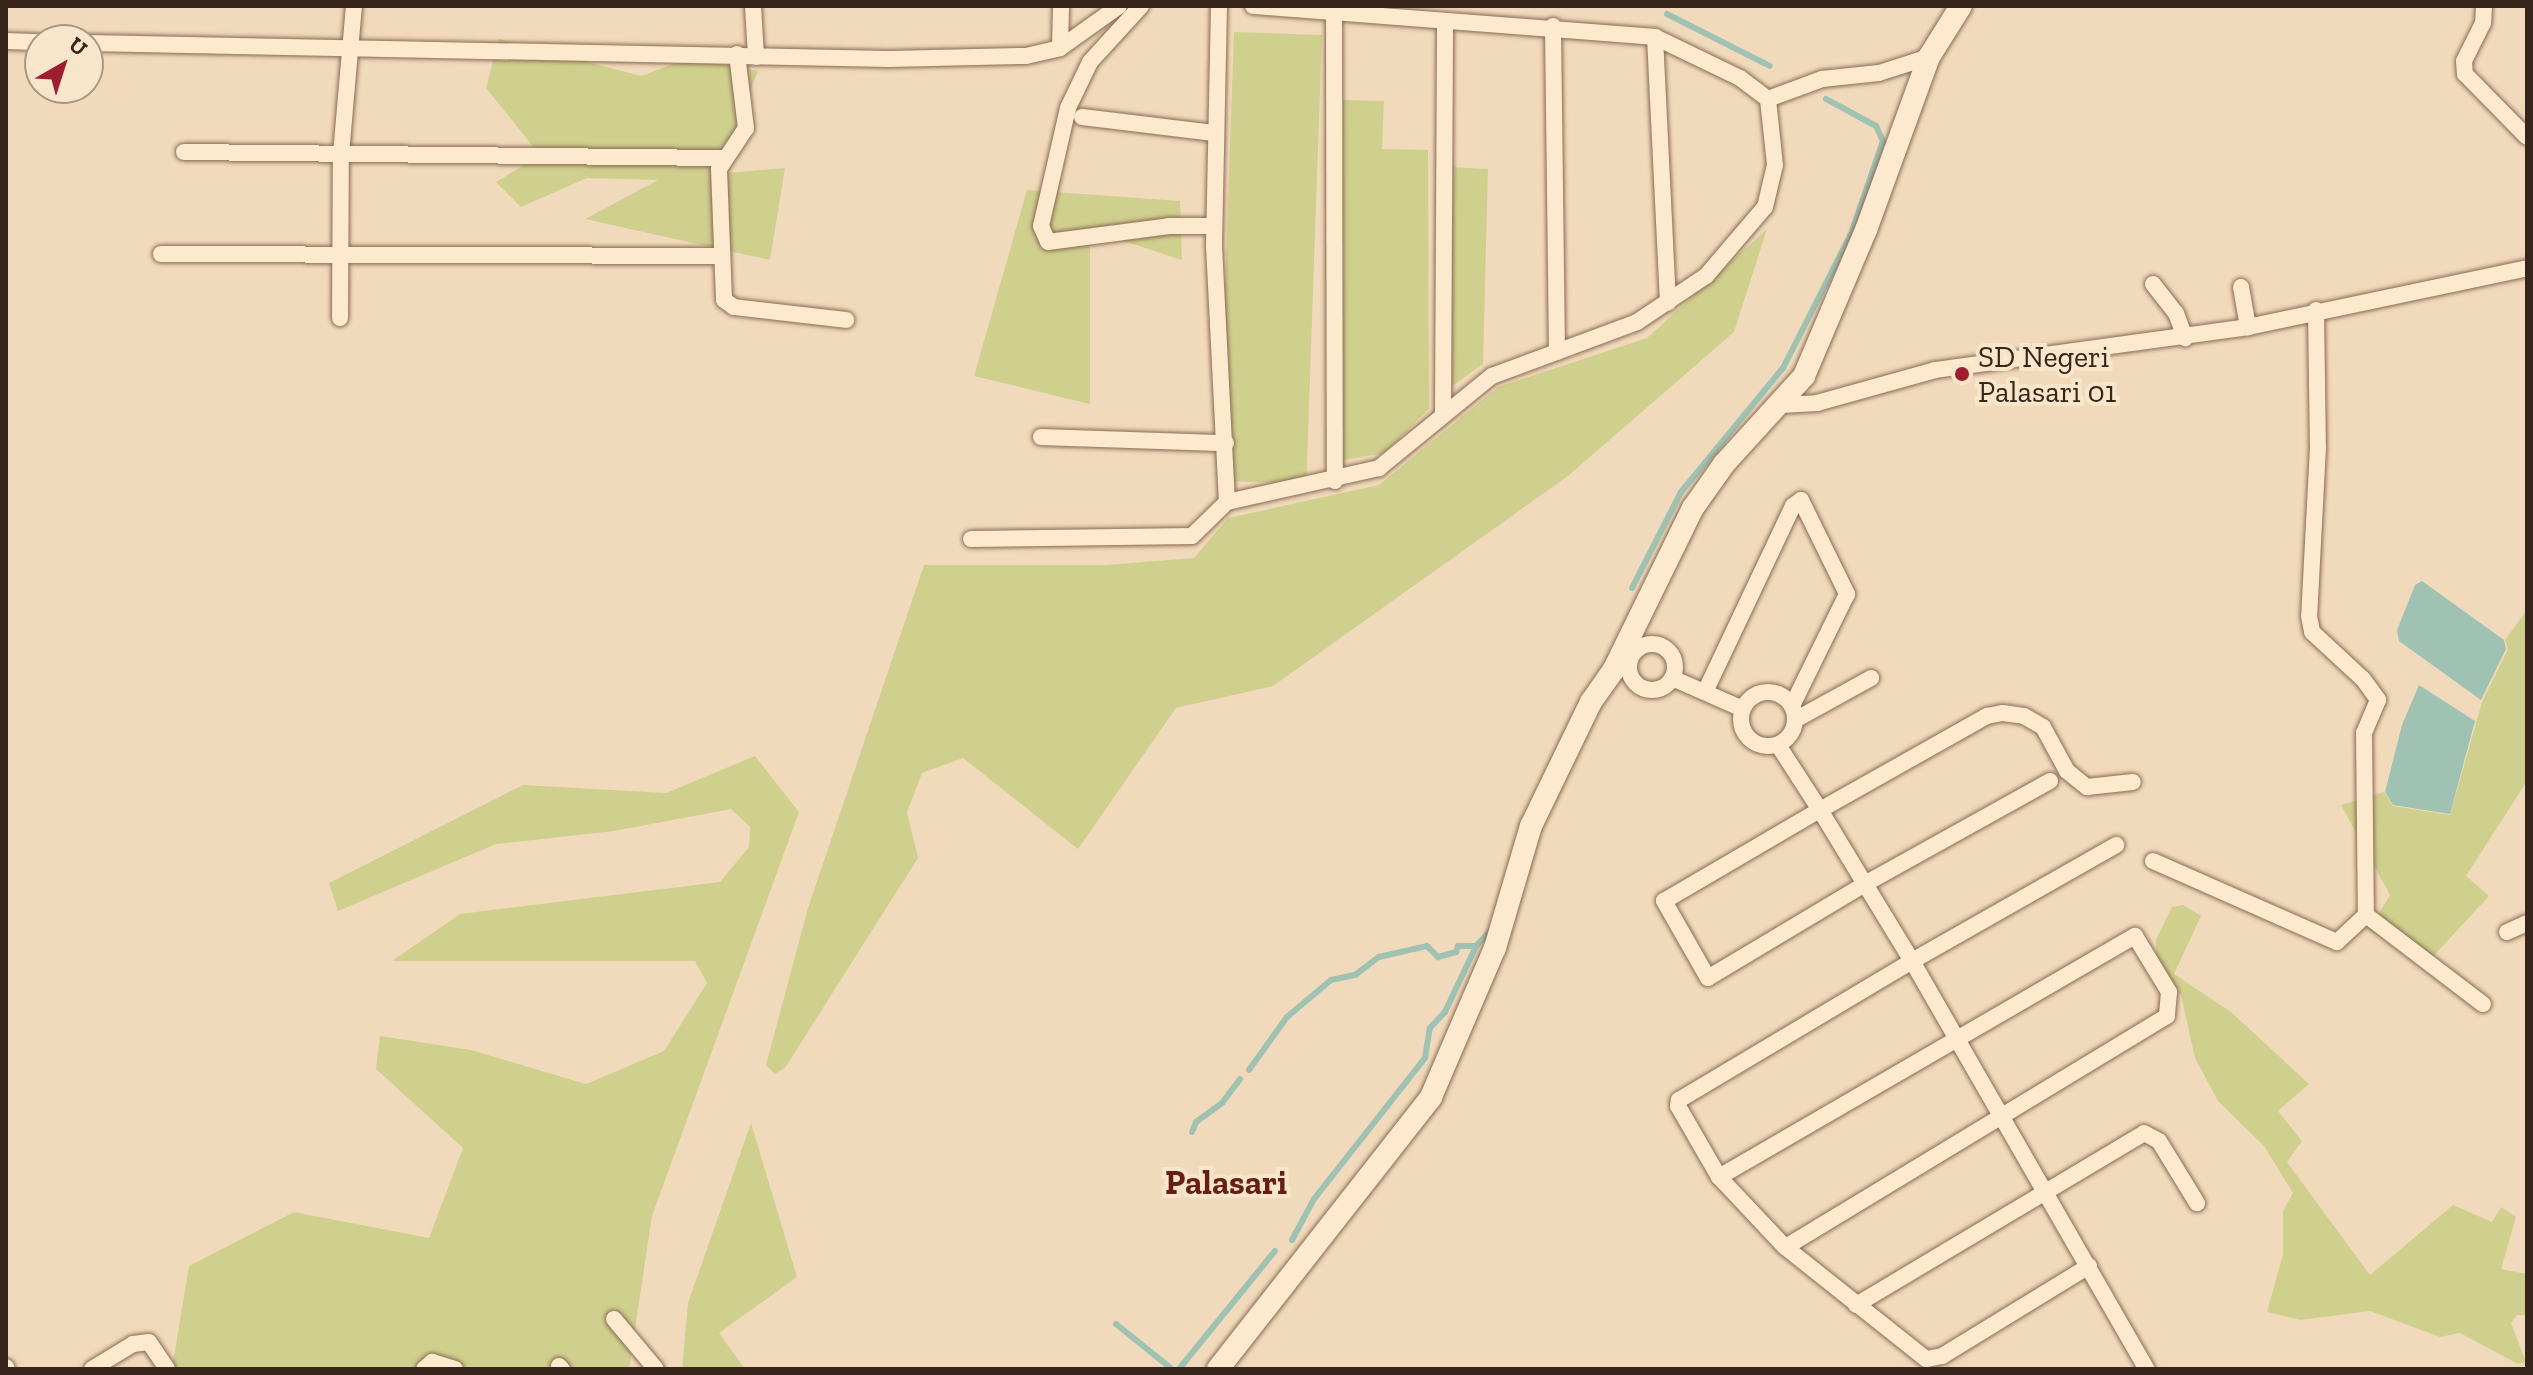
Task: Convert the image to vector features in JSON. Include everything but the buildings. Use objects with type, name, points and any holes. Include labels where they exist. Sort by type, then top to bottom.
[{"type":"main road","points":[[1218,1369],[1431,1097],[1495,948],[1513,899],[1531,826],[1627,653],[1693,508],[1724,464],[1781,405],[1804,376],[1824,332],[1929,57],[1961,6]]},
{"type":"street","points":[[340,318],[341,154],[354,6]]},
{"type":"street","points":[[753,6],[756,57]]},
{"type":"street","points":[[1060,48],[1061,6]]},
{"type":"street","points":[[104,43],[352,50],[737,54],[756,57],[1026,56],[1060,48],[1119,6]]},
{"type":"street","points":[[1141,6],[1090,62],[1068,108],[1041,226],[1048,242],[1214,226]]},
{"type":"street","points":[[1219,6],[1214,226],[1227,502]]},
{"type":"street","points":[[971,539],[1183,538],[1192,536],[1227,502],[1335,481],[1379,468],[1407,450],[1443,413],[1492,376],[1637,322],[1668,303],[1725,257],[1765,207],[1775,165],[1768,99],[1740,78],[1655,37],[1465,14],[1445,21],[1333,9],[1253,6]]},
{"type":"street","points":[[2484,6],[2483,23],[2464,61],[2465,74],[2527,137]]},
{"type":"street","points":[[1333,9],[1335,481]]},
{"type":"street","points":[[1443,413],[1445,21]]},
{"type":"street","points":[[1553,26],[1557,352]]},
{"type":"street","points":[[1655,37],[1668,303]]},
{"type":"street","points":[[737,54],[746,128],[722,158],[722,295],[731,306],[846,320]]},
{"type":"street","points":[[1768,99],[1822,79],[1879,73],[1929,57]]},
{"type":"street","points":[[1082,117],[1214,133]]},
{"type":"street","points":[[184,152],[722,158]]},
{"type":"street","points":[[161,254],[340,252],[720,256]]},
{"type":"street","points":[[1781,405],[1817,403],[1935,370],[2248,327],[2316,310],[2527,268]]},
{"type":"street","points":[[2153,284],[2176,313],[2185,338]]},
{"type":"street","points":[[2241,287],[2248,327]]},
{"type":"street","points":[[2153,861],[2337,942],[2366,915],[2364,733],[2378,700],[2363,679],[2312,632],[2309,616],[2318,447],[2316,310]]},
{"type":"street","points":[[1041,437],[1226,443]]},
{"type":"street","points":[[1705,692],[1793,506],[1801,500],[1847,594],[1794,713],[1792,733],[1778,745],[1761,746],[1746,736],[1743,709],[1752,697],[1769,692],[1794,713]]},
{"type":"street","points":[[1651,645],[1666,649],[1674,662],[1672,678],[1661,688],[1640,687],[1631,676],[1627,653],[1651,645]]},
{"type":"street","points":[[1672,678],[1743,709]]},
{"type":"street","points":[[1794,713],[1871,678]]},
{"type":"street","points":[[2050,781],[1865,884],[1708,978],[1664,901],[1987,716],[2003,713],[2024,716],[2043,727],[2067,771],[2087,787],[2133,782]]},
{"type":"street","points":[[1778,745],[1912,961],[2147,1369]]},
{"type":"street","points":[[2089,1266],[1942,1356],[1926,1359],[1785,1247],[1719,1177],[1685,1121],[1679,1100],[1912,961],[2116,845]]},
{"type":"street","points":[[2366,915],[2483,1004]]},
{"type":"street","points":[[2507,932],[2527,923]]},
{"type":"street","points":[[1719,1177],[2135,936],[2169,992],[2167,1016],[1785,1247]]},
{"type":"street","points":[[1856,1305],[2144,1133],[2159,1141],[2197,1203]]},
{"type":"street","points":[[614,1319],[656,1369]]},
{"type":"street","points":[[92,1369],[133,1344],[149,1342],[167,1369]]},
{"type":"street","points":[[424,1369],[432,1362],[455,1369]]},
{"type":"green space","points":[[1234,32],[1322,35],[1306,484],[1218,481]]},
{"type":"green space","points":[[499,39],[641,76],[689,58],[758,71],[717,174],[785,168],[770,260],[585,219],[658,180],[587,178],[521,207],[496,182],[540,155],[486,88]]},
{"type":"green space","points":[[1343,100],[1384,101],[1382,149],[1428,150],[1429,409],[1384,453],[1339,461]]},
{"type":"green space","points":[[1447,167],[1488,169],[1483,364],[1448,389]]},
{"type":"green space","points":[[1027,190],[1180,201],[1182,260],[1090,230],[1090,404],[974,376]]},
{"type":"green space","points":[[1767,229],[1734,332],[1568,476],[1273,686],[1176,708],[1078,849],[963,758],[922,773],[907,812],[918,858],[785,1068],[775,1074],[766,1065],[808,908],[924,565],[1106,565],[1194,558],[1228,518],[1379,485],[1498,387],[1647,338]]},
{"type":"green space","points":[[2527,610],[2527,781],[2466,876],[2489,896],[2427,963],[2369,930],[2390,895],[2341,805],[2384,792],[2393,806],[2450,815],[2482,702],[2508,649],[2505,640]]},
{"type":"green space","points":[[755,756],[799,812],[652,1216],[629,1369],[172,1369],[189,1266],[294,1212],[429,1238],[463,1148],[376,1069],[380,1036],[471,1050],[586,1084],[664,1051],[707,983],[695,961],[392,961],[460,914],[720,882],[749,847],[750,827],[731,809],[614,831],[496,844],[338,911],[329,883],[523,785],[666,793]]},
{"type":"green space","points":[[2183,905],[2201,916],[2174,974],[2231,1012],[2309,1084],[2278,1111],[2302,1141],[2287,1162],[2370,1275],[2453,1205],[2492,1222],[2501,1207],[2516,1217],[2501,1269],[2527,1274],[2527,1315],[2517,1315],[2511,1323],[2526,1362],[2518,1364],[2460,1333],[2440,1337],[2370,1311],[2300,1320],[2267,1312],[2283,1254],[2283,1211],[2293,1193],[2264,1146],[2218,1101],[2195,1058],[2181,995],[2157,966],[2156,940],[2172,907]]},
{"type":"green space","points":[[751,1123],[797,1277],[719,1333],[745,1369],[682,1369],[688,1303]]},
{"type":"shaded area","points":[[2422,581],[2504,640],[2506,649],[2481,700],[2399,641],[2397,630],[2415,585]]},
{"type":"shaded area","points":[[2419,685],[2475,721],[2450,814],[2393,805],[2385,792],[2402,725]]},
{"type":"waterway","points":[[1667,14],[1770,66]]},
{"type":"waterway","points":[[1632,588],[1681,492],[1783,368],[1851,234],[1883,141],[1876,126],[1826,99]]},
{"type":"waterway","points":[[1292,1240],[1314,1199],[1425,1058],[1430,1028],[1445,1012],[1476,946],[1493,928]]},
{"type":"waterway","points":[[1249,1070],[1287,1017],[1331,980],[1355,975],[1379,957],[1427,946],[1438,957],[1456,952],[1458,946],[1476,946]]},
{"type":"waterway","points":[[1192,1132],[1196,1122],[1222,1103],[1240,1079]]},
{"type":"waterway","points":[[1179,1369],[1275,1251]]},
{"type":"waterway","points":[[1116,1324],[1172,1369]]},
{"type":"place","name":"SD Negeri Palasari 01","points":[[1962,374]]},
{"type":"district","name":"Palasari","points":[[1226,1183]]}]
